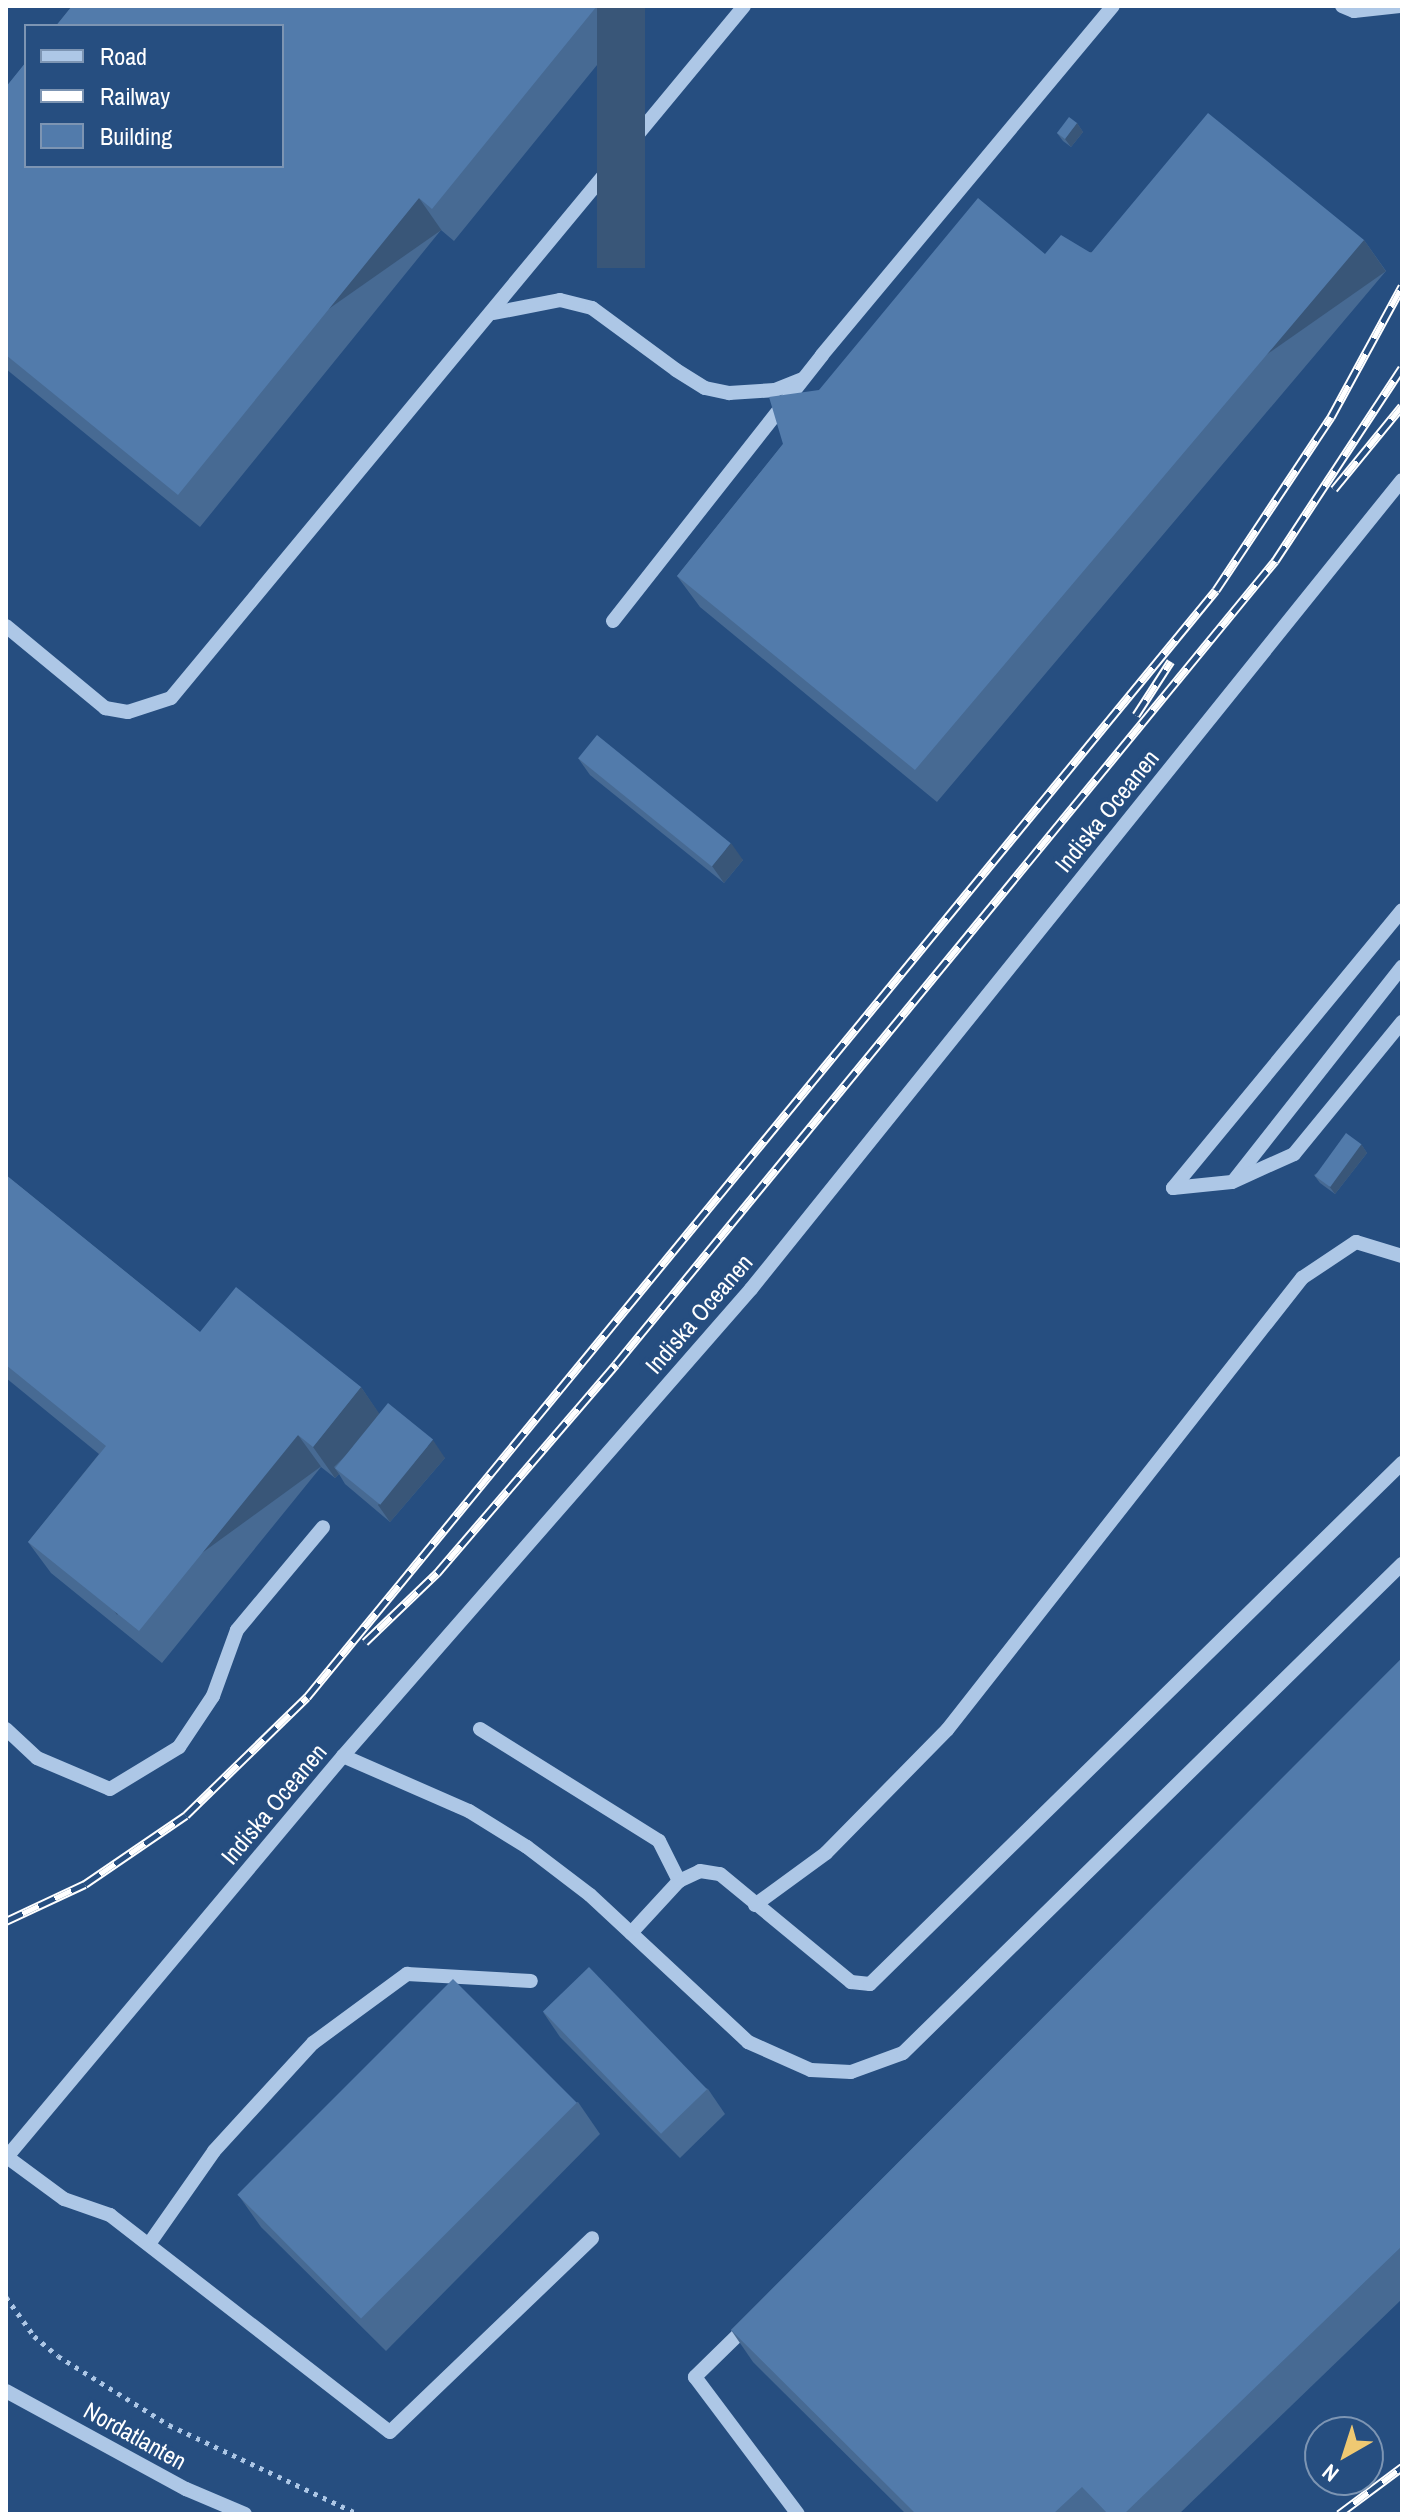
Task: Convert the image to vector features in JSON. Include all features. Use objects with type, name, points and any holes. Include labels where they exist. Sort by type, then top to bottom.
[{"type":"street","points":[[6,626],[105,708],[128,712],[171,698],[494,313],[744,6]]},
{"type":"street","points":[[613,621],[804,378],[1113,6]]},
{"type":"street","points":[[1342,6],[1354,11],[1400,6]]},
{"type":"street","points":[[494,313],[560,300],[592,308],[705,388],[729,393],[775,390],[804,378]]},
{"type":"street","name":"Indiska Oceanen","points":[[6,2157],[343,1756],[751,1289],[1402,480]]},
{"type":"street","points":[[1402,910],[1173,1188],[1232,1182],[1294,1154],[1402,1022]]},
{"type":"street","points":[[1232,1182],[1402,967]]},
{"type":"street","points":[[755,1905],[826,1853],[947,1730],[1302,1278],[1356,1242],[1402,1256]]},
{"type":"street","points":[[631,1933],[679,1881],[700,1871],[720,1874],[851,1982],[870,1984],[1402,1463]]},
{"type":"street","points":[[6,1729],[37,1758],[110,1789],[179,1747],[213,1696],[237,1630],[323,1527]]},
{"type":"street","points":[[343,1756],[469,1811],[590,1895],[748,2042],[811,2070],[851,2072],[903,2053],[1402,1564]]},
{"type":"street","points":[[480,1729],[659,1841],[679,1881]]},
{"type":"street","points":[[149,2244],[214,2151],[313,2043],[407,1974],[531,1981]]},
{"type":"street","points":[[6,2157],[64,2199],[110,2215],[390,2432],[592,2238]]},
{"type":"street","points":[[764,2310],[695,2377],[798,2514]]},
{"type":"street","name":"Nordatlanten","points":[[6,2391],[186,2489],[245,2514]]},
{"type":"path","points":[[6,2297],[34,2336],[58,2356],[169,2425],[358,2514]]},
{"type":"building","points":[[72,6],[597,6],[432,209],[419,198],[178,495],[6,355],[6,87],[24,64],[24,168],[284,168],[284,24],[58,24]]},
{"type":"building","points":[[1208,113],[1364,240],[915,770],[677,576],[783,444],[769,397],[819,390],[978,198],[1045,254],[1061,235],[1091,253]]},
{"type":"building","points":[[1069,117],[1077,123],[1065,139],[1057,133]]},
{"type":"building","points":[[597,735],[731,843],[712,867],[578,758]]},
{"type":"building","points":[[1346,1133],[1361,1144],[1330,1187],[1315,1176]]},
{"type":"building","points":[[6,1175],[200,1332],[236,1287],[361,1387],[313,1447],[298,1435],[139,1631],[28,1542],[106,1446],[6,1365]]},
{"type":"building","points":[[388,1403],[433,1440],[380,1505],[335,1468]]},
{"type":"building","points":[[1402,1658],[1402,2246],[1124,2514],[1108,2514],[1082,2487],[1053,2514],[916,2514],[731,2330]]},
{"type":"building","points":[[589,1967],[707,2089],[661,2134],[543,2011]]},
{"type":"building","points":[[453,1979],[577,2103],[361,2318],[237,2195]]},
{"type":"railway","points":[[6,1921],[85,1884],[186,1815],[307,1697],[1216,590],[1331,417],[1402,286]]},
{"type":"railway","points":[[365,1642],[437,1573],[616,1364],[1275,561],[1402,368]]},
{"type":"railway","points":[[1334,489],[1402,406]]},
{"type":"railway","points":[[1136,715],[1171,661]]},
{"type":"railway","points":[[1339,2514],[1402,2467]]}]
